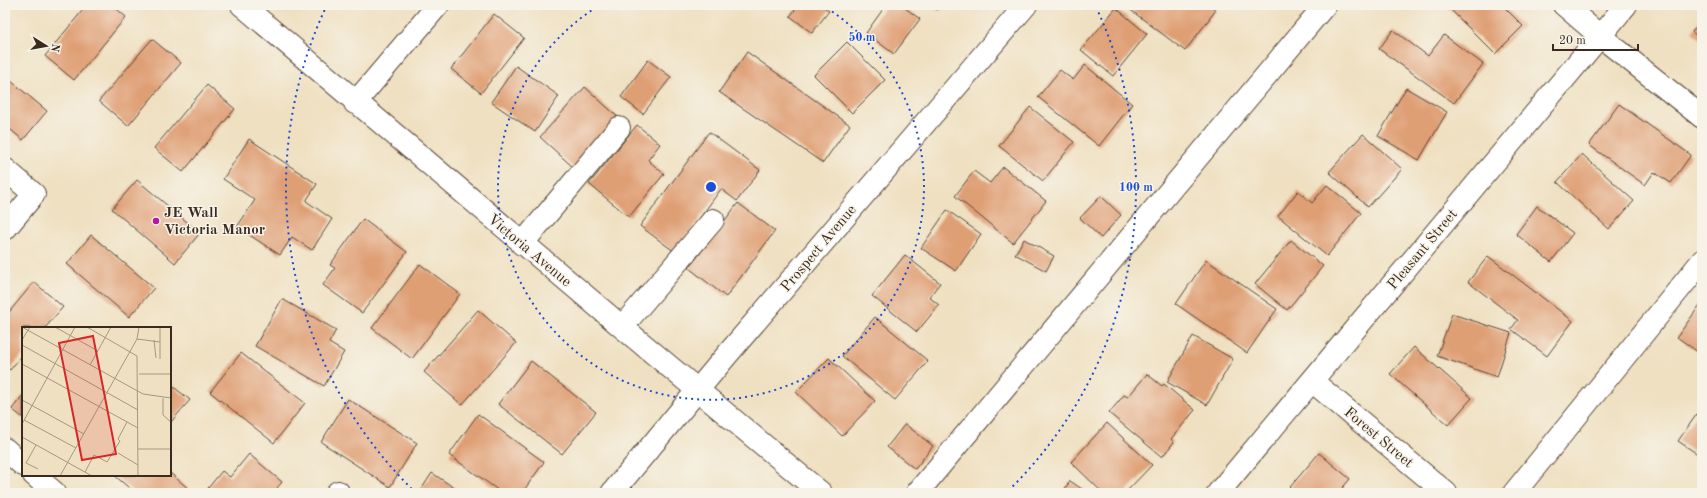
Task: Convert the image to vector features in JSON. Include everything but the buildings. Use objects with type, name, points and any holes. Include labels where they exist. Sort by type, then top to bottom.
[{"type":"street","name":"Victoria Avenue","points":[[242,5],[522,244],[821,493]]},
{"type":"street","points":[[355,103],[438,5]]},
{"type":"street","name":"Prospect Avenue","points":[[612,493],[697,390],[1026,5]]},
{"type":"street","points":[[917,493],[1325,5]]},
{"type":"street","points":[[1564,5],[1600,36],[1702,117]]},
{"type":"street","name":"Pleasant Street","points":[[1218,493],[1626,5]]},
{"type":"street","points":[[522,244],[619,128]]},
{"type":"street","points":[[5,169],[34,194],[5,228]]},
{"type":"street","points":[[622,327],[712,220]]},
{"type":"street","points":[[1514,493],[1702,261]]},
{"type":"street","name":"Forest Street","points":[[1312,381],[1446,493]]},
{"type":"street","points":[[5,449],[22,464]]},
{"type":"street","points":[[35,476],[55,493]]},
{"type":"place","name":"JE Wall Victoria Manor","points":[[156,221]]}]
